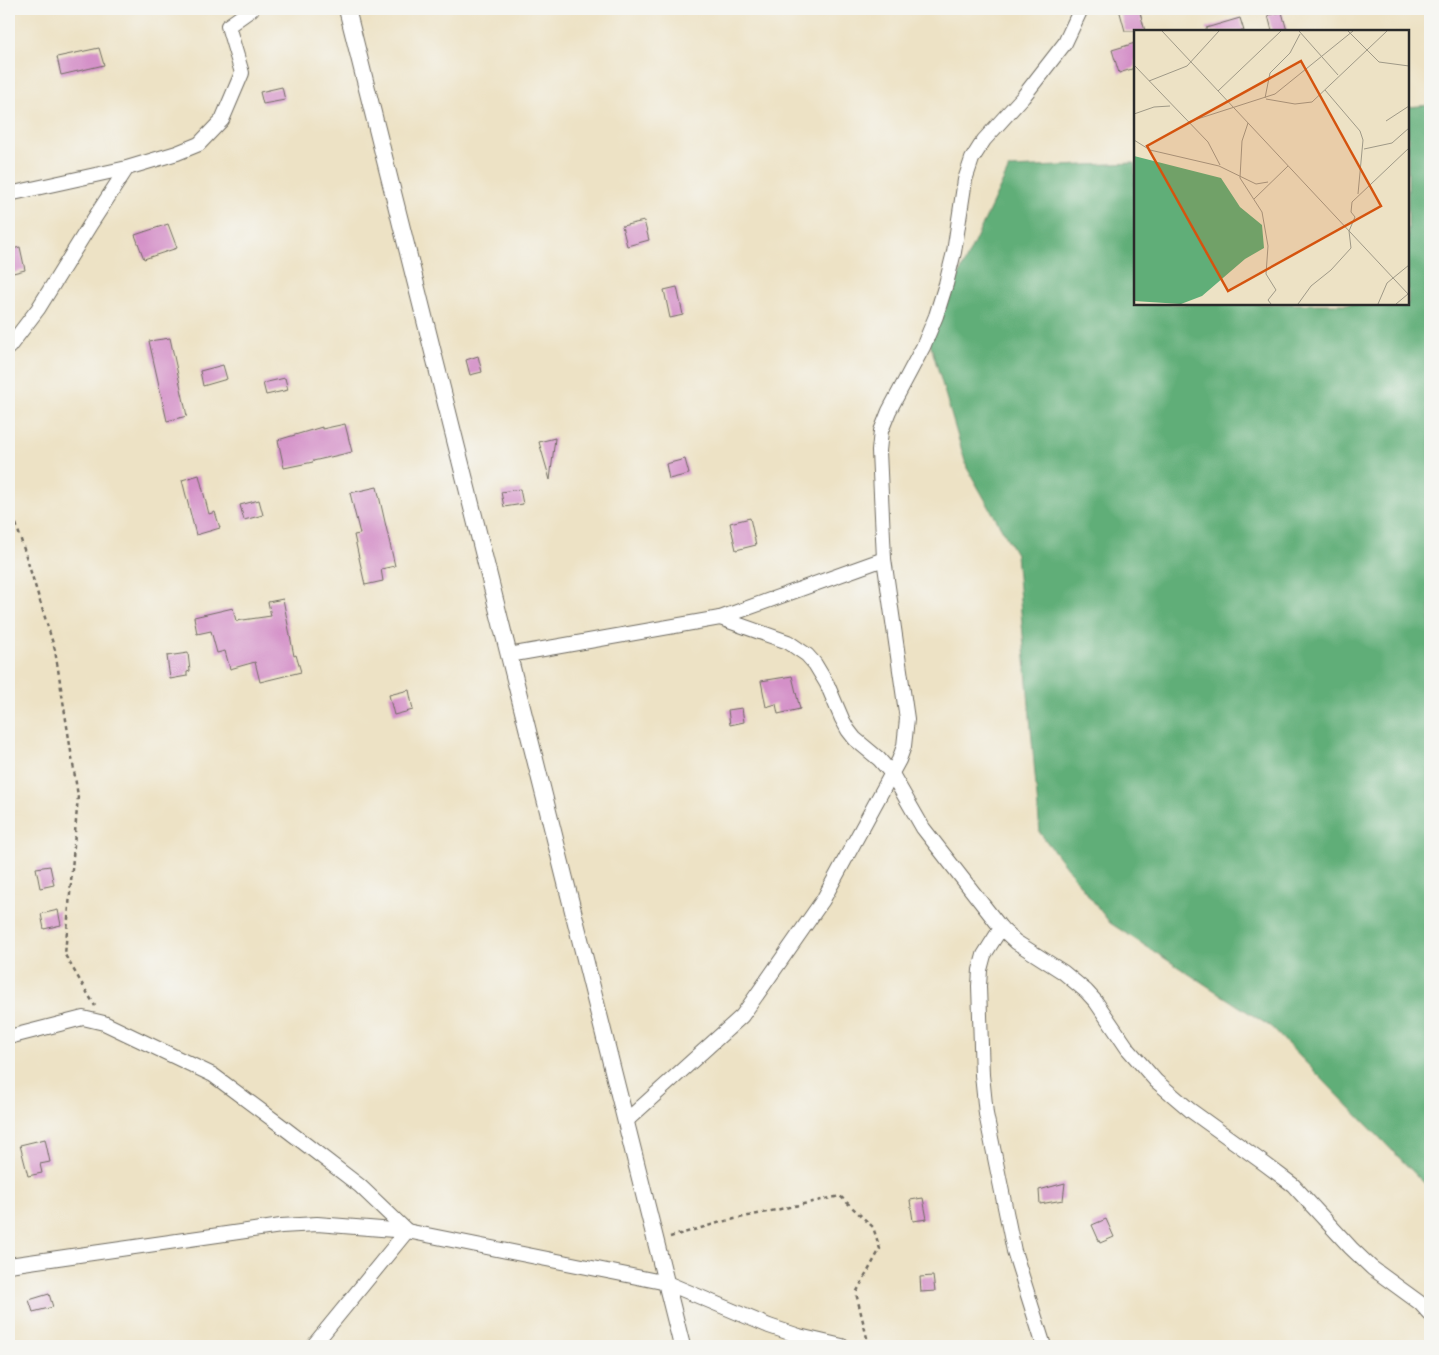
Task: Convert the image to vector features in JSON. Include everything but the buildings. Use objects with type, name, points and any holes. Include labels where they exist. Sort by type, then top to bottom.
[{"type":"street","points":[[9,194],[127,168],[177,153],[199,144],[222,120],[242,73],[228,26],[252,9]]},
{"type":"street","points":[[347,9],[682,1346]]},
{"type":"street","points":[[626,1121],[742,1016],[823,900],[900,760],[904,746],[907,719],[884,559],[879,457],[881,431],[889,411],[923,347],[936,316],[954,252],[965,180],[972,159],[984,140],[1023,97],[1065,43],[1082,9]]},
{"type":"street","points":[[9,347],[38,309],[127,168]]},
{"type":"street","points":[[509,654],[720,618],[884,559]]},
{"type":"street","points":[[720,618],[778,637],[807,655],[822,674],[848,730],[892,774],[923,828],[1001,928],[1016,942],[1063,972],[1086,991],[1096,1002],[1136,1060],[1167,1091],[1293,1186],[1350,1248],[1372,1268],[1420,1303],[1430,1314]]},
{"type":"street","points":[[1001,928],[984,955],[980,970],[982,1076],[986,1114],[1014,1251],[1044,1346]]},
{"type":"street","points":[[9,1037],[83,1018],[104,1023],[213,1075],[360,1186],[407,1231]]},
{"type":"street","points":[[9,1265],[281,1226],[317,1224],[407,1231],[667,1283],[769,1326],[799,1336],[842,1346]]},
{"type":"street","points":[[313,1346],[407,1231]]},
{"type":"path","points":[[9,501],[55,650],[78,796],[65,955],[104,1023]]},
{"type":"path","points":[[656,1241],[721,1222],[840,1196],[873,1227],[880,1249],[856,1293],[869,1346]]},
{"type":"green space","points":[[1430,105],[1430,1189],[1271,1027],[1110,923],[1040,833],[1016,554],[967,468],[929,339],[1009,168],[1134,163],[1134,305],[1409,305],[1409,107]]}]
